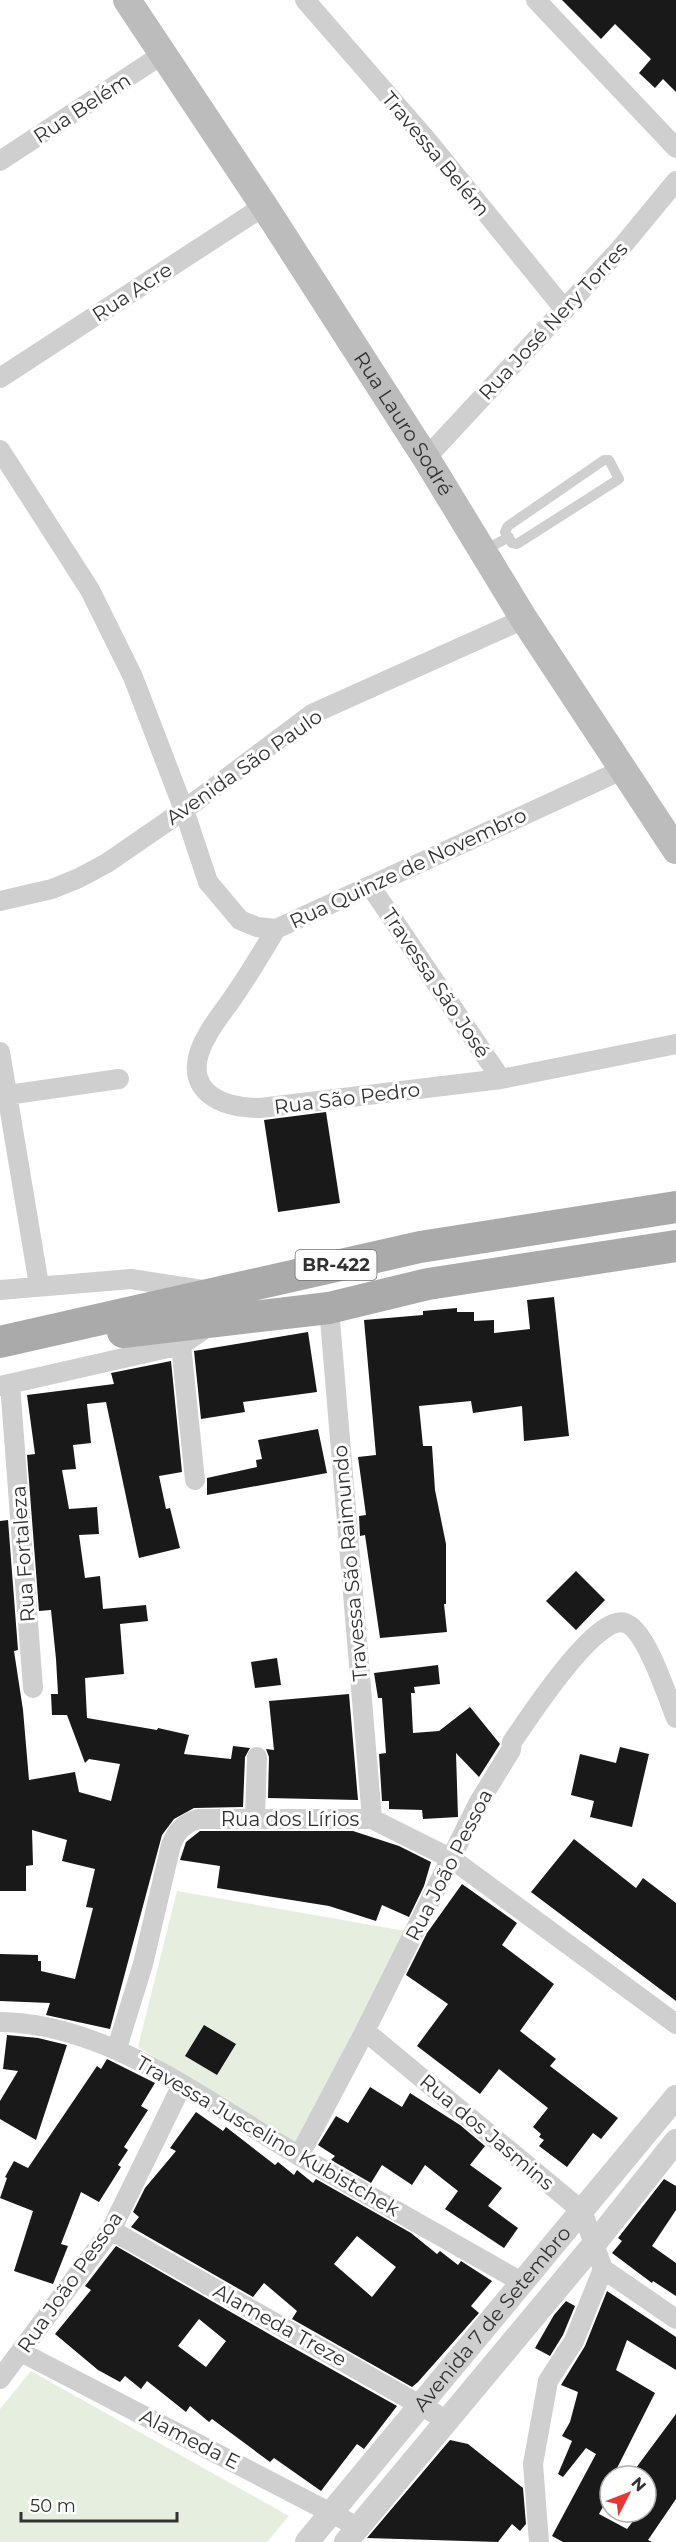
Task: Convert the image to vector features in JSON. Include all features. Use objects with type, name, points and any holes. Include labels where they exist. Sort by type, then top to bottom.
[{"type":"main road","name":"Rua Lauro Sodré","points":[[127,0],[264,206],[426,458],[524,618],[676,850]]},
{"type":"main road","name":"BR-422","points":[[0,1347],[218,1306],[420,1247],[676,1207]]},
{"type":"main road","name":"BR-422","points":[[0,1342],[218,1306],[329,1308],[428,1284],[676,1246]]},
{"type":"main road","points":[[420,1247],[428,1284]]},
{"type":"street","name":"Travessa Belém","points":[[306,0],[427,140],[565,310]]},
{"type":"street","points":[[536,0],[676,148]]},
{"type":"street","name":"Rua Belém","points":[[0,161],[163,54]]},
{"type":"street","name":"Rua José Nery Torres","points":[[426,458],[565,310],[676,181]]},
{"type":"street","name":"Rua Acre","points":[[0,378],[264,206]]},
{"type":"street","name":"Rua Quinze de Novembro","points":[[0,450],[90,590],[133,677],[184,810],[208,882],[240,920],[257,927],[276,929],[622,770]]},
{"type":"street","name":"Avenida São Paulo","points":[[0,901],[52,889],[107,863],[184,810],[312,714],[524,618]]},
{"type":"street","name":"Travessa São José","points":[[371,887],[501,1079]]},
{"type":"street","name":"Rua São Pedro","points":[[276,929],[206,1036],[197,1076],[202,1087],[218,1101],[237,1108],[260,1108],[501,1079],[676,1044]]},
{"type":"street","points":[[0,1053],[3,1095],[39,1285]]},
{"type":"street","points":[[3,1095],[119,1079]]},
{"type":"street","points":[[0,1290],[39,1285],[131,1280],[218,1306],[180,1345],[5,1385]]},
{"type":"street","name":"Travessa São Raimundo","points":[[329,1308],[372,1819]]},
{"type":"street","points":[[180,1345],[195,1480]]},
{"type":"street","name":"Rua Fortaleza","points":[[5,1385],[33,1688]]},
{"type":"street","name":"Rua João Pessoa","points":[[299,2156],[365,2031],[479,1802],[511,1750],[512,1742],[562,1671],[600,1629],[612,1622],[626,1623],[639,1634],[676,1718]]},
{"type":"street","points":[[255,1817],[257,1757]]},
{"type":"street","name":"Rua dos Lírios","points":[[117,2048],[143,1964],[175,1834],[186,1824],[198,1819],[255,1817],[372,1819],[452,1859],[676,2024]]},
{"type":"street","name":"Travessa Juscelino Kubistchek","points":[[0,2022],[41,2025],[117,2048],[299,2156],[523,2283]]},
{"type":"street","name":"Rua dos Jasmins","points":[[365,2031],[582,2211],[603,2269]]},
{"type":"street","name":"Rua João Pessoa","points":[[0,2379],[111,2230],[182,2085]]},
{"type":"street","name":"Avenida 7 de Setembro","points":[[307,2542],[676,2097]]},
{"type":"street","points":[[352,2535],[595,2243],[676,2141]]},
{"type":"street","name":"Alameda Treze","points":[[111,2230],[448,2421]]},
{"type":"street","points":[[539,2542],[532,2464],[548,2381],[574,2341],[603,2269],[676,2319]]},
{"type":"street","name":"Alameda E","points":[[21,2352],[331,2512],[352,2535]]},
{"type":"lane","points":[[604,460],[609,460],[620,477],[517,544],[512,543],[509,537],[505,530],[508,526],[604,460]]},
{"type":"lane","points":[[483,551],[509,537]]},
{"type":"shaded area","points":[[177,1891],[406,1931],[296,2143],[138,2047]]},
{"type":"shaded area","points":[[31,2371],[289,2516],[267,2542],[0,2542],[0,2409]]},
{"type":"building","points":[[562,0],[676,0],[676,92],[663,79],[655,88],[639,73],[651,59],[615,24],[601,39]]},
{"type":"building","points":[[326,1112],[340,1203],[278,1212],[264,1120]]},
{"type":"building","points":[[554,1297],[569,1436],[524,1441],[522,1406],[473,1413],[471,1401],[419,1406],[423,1446],[432,1446],[435,1490],[446,1544],[446,1604],[444,1604],[447,1632],[380,1638],[365,1535],[360,1536],[359,1516],[366,1515],[358,1457],[376,1455],[364,1320],[423,1315],[423,1311],[457,1308],[457,1312],[474,1312],[474,1321],[494,1320],[494,1333],[530,1329],[527,1300]]},
{"type":"building","points":[[308,1332],[317,1392],[243,1402],[245,1412],[201,1419],[194,1351]]},
{"type":"building","points":[[171,1361],[182,1472],[159,1476],[166,1509],[170,1508],[180,1548],[139,1558],[106,1402],[87,1404],[91,1443],[73,1445],[76,1469],[62,1470],[69,1509],[97,1507],[99,1534],[79,1535],[85,1578],[100,1576],[103,1609],[146,1605],[148,1621],[120,1624],[124,1674],[85,1678],[87,1718],[157,1730],[158,1728],[189,1735],[184,1754],[231,1759],[233,1746],[250,1748],[245,1757],[243,1807],[194,1808],[174,1819],[162,1835],[110,2029],[46,2015],[50,2003],[0,2001],[0,1954],[38,1955],[38,1961],[41,1961],[41,1971],[75,1979],[93,1908],[86,1907],[95,1869],[62,1861],[67,1840],[32,1830],[33,1865],[26,1866],[26,1891],[0,1891],[0,1521],[8,1520],[18,1650],[14,1651],[23,1710],[29,1780],[75,1772],[79,1792],[111,1801],[120,1764],[89,1759],[85,1763],[67,1715],[52,1715],[51,1694],[58,1694],[56,1659],[51,1610],[39,1611],[27,1455],[35,1454],[27,1395],[114,1384],[111,1373]]},
{"type":"building","points":[[318,1429],[327,1473],[207,1495],[207,1478],[257,1467],[256,1460],[262,1459],[258,1440]]},
{"type":"building","points":[[576,1571],[605,1600],[576,1630],[546,1601]]},
{"type":"building","points":[[277,1658],[281,1685],[255,1688],[251,1662]]},
{"type":"building","points":[[438,1665],[440,1684],[414,1687],[415,1693],[411,1693],[413,1733],[439,1731],[470,1707],[500,1744],[479,1777],[456,1753],[458,1817],[423,1819],[422,1810],[389,1809],[389,1801],[382,1801],[379,1754],[386,1753],[382,1698],[378,1698],[374,1673]]},
{"type":"building","points":[[349,1694],[358,1800],[268,1798],[269,1757],[266,1749],[274,1750],[269,1701]]},
{"type":"building","points":[[620,1747],[649,1754],[632,1827],[590,1817],[594,1801],[571,1795],[580,1754],[616,1763]]},
{"type":"building","points":[[200,1831],[353,1831],[399,1846],[431,1862],[424,1886],[409,1917],[382,1905],[376,1921],[329,1906],[217,1888],[220,1866],[180,1860],[186,1842]]},
{"type":"building","points":[[574,1839],[636,1888],[643,1878],[676,1903],[676,2001],[531,1892]]},
{"type":"building","points":[[462,1884],[517,1923],[502,1945],[554,1984],[520,2031],[556,2059],[550,2066],[618,2118],[601,2139],[593,2133],[567,2167],[539,2146],[544,2140],[539,2137],[541,2134],[533,2127],[548,2108],[499,2069],[480,2094],[417,2046],[448,2004],[406,1975],[427,1933]]},
{"type":"building","points":[[204,2025],[236,2044],[217,2075],[185,2056]]},
{"type":"building","points":[[7,2035],[38,2038],[67,2045],[36,2140],[0,2119],[0,2101],[18,2071],[3,2069]]},
{"type":"building","points":[[107,2059],[155,2083],[141,2106],[148,2110],[124,2147],[128,2150],[118,2165],[121,2167],[99,2202],[81,2192],[61,2244],[68,2246],[53,2284],[14,2271],[33,2211],[0,2198],[7,2178],[5,2177],[14,2161],[28,2168],[97,2066],[101,2069]]},
{"type":"building","points":[[370,2087],[402,2107],[410,2093],[460,2125],[485,2146],[470,2165],[502,2188],[488,2206],[518,2228],[504,2248],[445,2209],[458,2191],[425,2165],[412,2185],[382,2165],[371,2183],[331,2160],[335,2156],[318,2145],[336,2116],[348,2123]]},
{"type":"building","points":[[196,2112],[223,2131],[226,2127],[275,2165],[278,2162],[294,2175],[297,2170],[313,2183],[316,2179],[411,2233],[437,2254],[440,2251],[458,2265],[461,2261],[492,2281],[471,2306],[479,2313],[412,2387],[292,2319],[297,2311],[264,2283],[253,2297],[131,2227],[139,2217],[133,2212],[145,2188],[176,2151],[170,2148]],"holes":[[[357,2236],[396,2267],[372,2297],[334,2264]]]},
{"type":"building","points":[[664,2179],[676,2186],[676,2210],[652,2246],[676,2263],[676,2296],[653,2281],[652,2283],[612,2253],[622,2241],[618,2238]]},
{"type":"building","points":[[116,2246],[397,2406],[364,2449],[357,2444],[321,2491],[274,2458],[270,2462],[212,2419],[209,2422],[190,2406],[186,2412],[147,2381],[141,2389],[125,2376],[120,2382],[98,2370],[55,2334],[91,2290],[85,2286]],"holes":[[[199,2319],[226,2341],[206,2367],[178,2346]]]},
{"type":"building","points":[[607,2291],[676,2337],[676,2370],[627,2340],[616,2370],[655,2393],[619,2464],[598,2464],[598,2524],[618,2524],[627,2529],[631,2524],[658,2524],[658,2464],[639,2464],[676,2414],[676,2499],[648,2540],[652,2542],[563,2542],[552,2536],[596,2454],[586,2448],[563,2477],[558,2474],[572,2441],[562,2436],[570,2422],[578,2392],[561,2385],[585,2346]]},
{"type":"building","points":[[566,2301],[575,2306],[563,2335],[550,2356],[535,2348],[554,2315]]},
{"type":"building","points":[[450,2440],[468,2444],[523,2488],[526,2524],[520,2531],[512,2524],[498,2542],[367,2538]]}]
